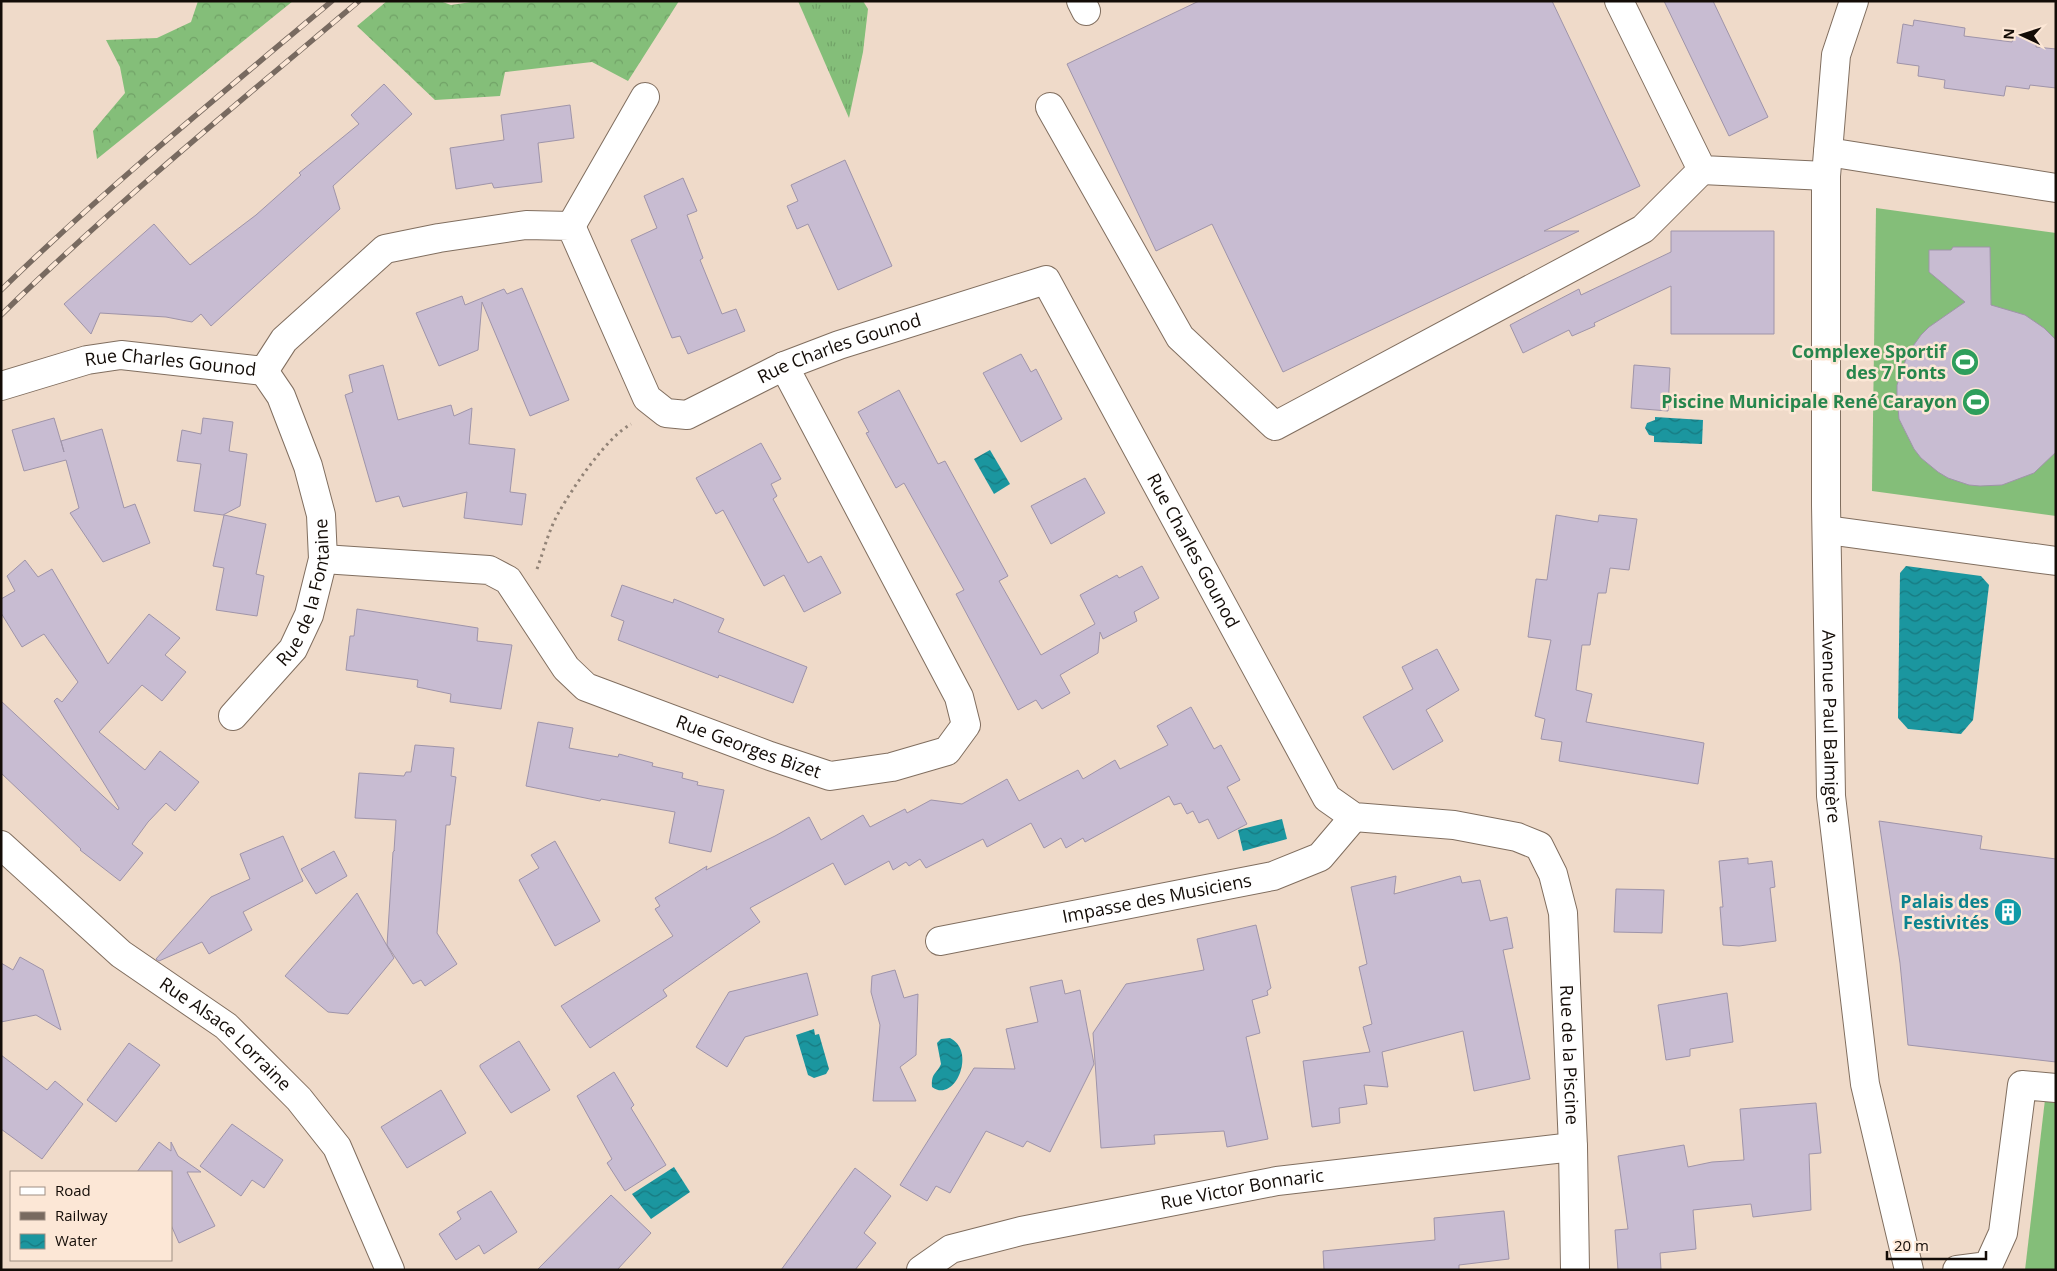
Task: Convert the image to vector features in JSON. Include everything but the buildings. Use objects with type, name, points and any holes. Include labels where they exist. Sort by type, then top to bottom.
[{"type":"street","points":[[1619,1],[1702,170]]},
{"type":"street","name":"Avenue Paul Balmigère","points":[[1854,1],[1836,55],[1827,164],[1827,530],[1831,796],[1865,1084],[1909,1270]]},
{"type":"street","points":[[645,97],[571,226],[647,398],[659,407]]},
{"type":"street","points":[[1050,107],[1180,337],[1275,426],[1643,229],[1702,170],[1827,164],[2056,188]]},
{"type":"street","name":"Rue Charles Gounod","points":[[1,386],[87,360],[121,355],[264,371],[284,340],[384,249],[439,238],[526,225],[571,226]]},
{"type":"street","name":"Rue Charles Gounod","points":[[659,407],[666,413],[687,415],[784,366],[840,345],[1046,280],[1327,798],[1354,817]]},
{"type":"street","name":"Rue Georges Bizet","points":[[323,559],[489,570],[508,580],[566,668],[586,687],[770,756],[830,776],[892,767],[947,751],[966,725],[959,697],[784,366]]},
{"type":"street","name":"Rue de la Fontaine","points":[[233,716],[293,649],[310,615],[323,559],[321,515],[308,466],[281,396],[264,371]]},
{"type":"street","points":[[1827,530],[2056,561]]},
{"type":"street","name":"Rue de la Piscine","points":[[1354,817],[1454,825],[1517,837],[1539,846],[1553,874],[1563,913],[1573,1147],[1575,1270]]},
{"type":"street","name":"Impasse des Musiciens","points":[[940,942],[1273,876],[1320,856],[1354,817]]},
{"type":"street","name":"Rue Alsace Lorraine","points":[[1,845],[122,954],[226,1026],[299,1098],[336,1147],[390,1270]]},
{"type":"street","points":[[1957,1270],[1988,1266],[2003,1232],[2022,1085],[2056,1088]]},
{"type":"street","name":"Rue Victor Bonnaric","points":[[922,1270],[951,1249],[1021,1231],[1267,1183],[1573,1147]]},
{"type":"path","points":[[522,601],[558,513],[584,474],[619,431],[659,407]]},
{"type":"green space","points":[[198,1],[293,1],[97,159],[93,131],[125,93],[120,67],[106,40],[157,38],[191,22]]},
{"type":"green space","points":[[387,1],[440,1],[451,5],[478,1],[679,1],[628,81],[592,62],[505,72],[500,96],[435,100],[357,26]]},
{"type":"green space","points":[[798,1],[863,1],[868,9],[863,52],[849,118]]},
{"type":"green space","name":"Complexe Sportif des 7 Fonts","points":[[1876,208],[2056,233],[2056,516],[1872,491]]},
{"type":"green space","points":[[2046,1091],[2056,1093],[2056,1270],[2025,1270]]},
{"type":"water","points":[[1655,417],[1703,420],[1702,444],[1654,442],[1654,436],[1649,435],[1645,428],[1647,423],[1655,420]]},
{"type":"water","points":[[990,450],[1010,484],[994,494],[974,459]]},
{"type":"water","points":[[1906,566],[1981,576],[1989,585],[1973,720],[1961,734],[1908,729],[1898,718],[1900,573]]},
{"type":"water","points":[[1282,819],[1287,839],[1243,851],[1238,830]]},
{"type":"water","points":[[814,1029],[815,1035],[819,1034],[829,1069],[826,1074],[814,1078],[808,1075],[796,1035]]},
{"type":"water","points":[[950,1038],[958,1045],[962,1054],[962,1064],[960,1074],[955,1082],[948,1088],[940,1090],[932,1087],[933,1076],[941,1064],[937,1043],[941,1039]]},
{"type":"water","points":[[674,1167],[690,1192],[651,1219],[632,1194]]},
{"type":"railway","points":[[1,290],[122,179],[332,1]]},
{"type":"railway","points":[[1,315],[132,194],[359,1]]},
{"type":"place","name":"Complexe Sportif des 7 Fonts","points":[[1965,362]]},
{"type":"place","name":"Piscine Municipale René Carayon","points":[[1976,402]]},
{"type":"place","name":"Palais des Festivités","points":[[2008,912]]}]
